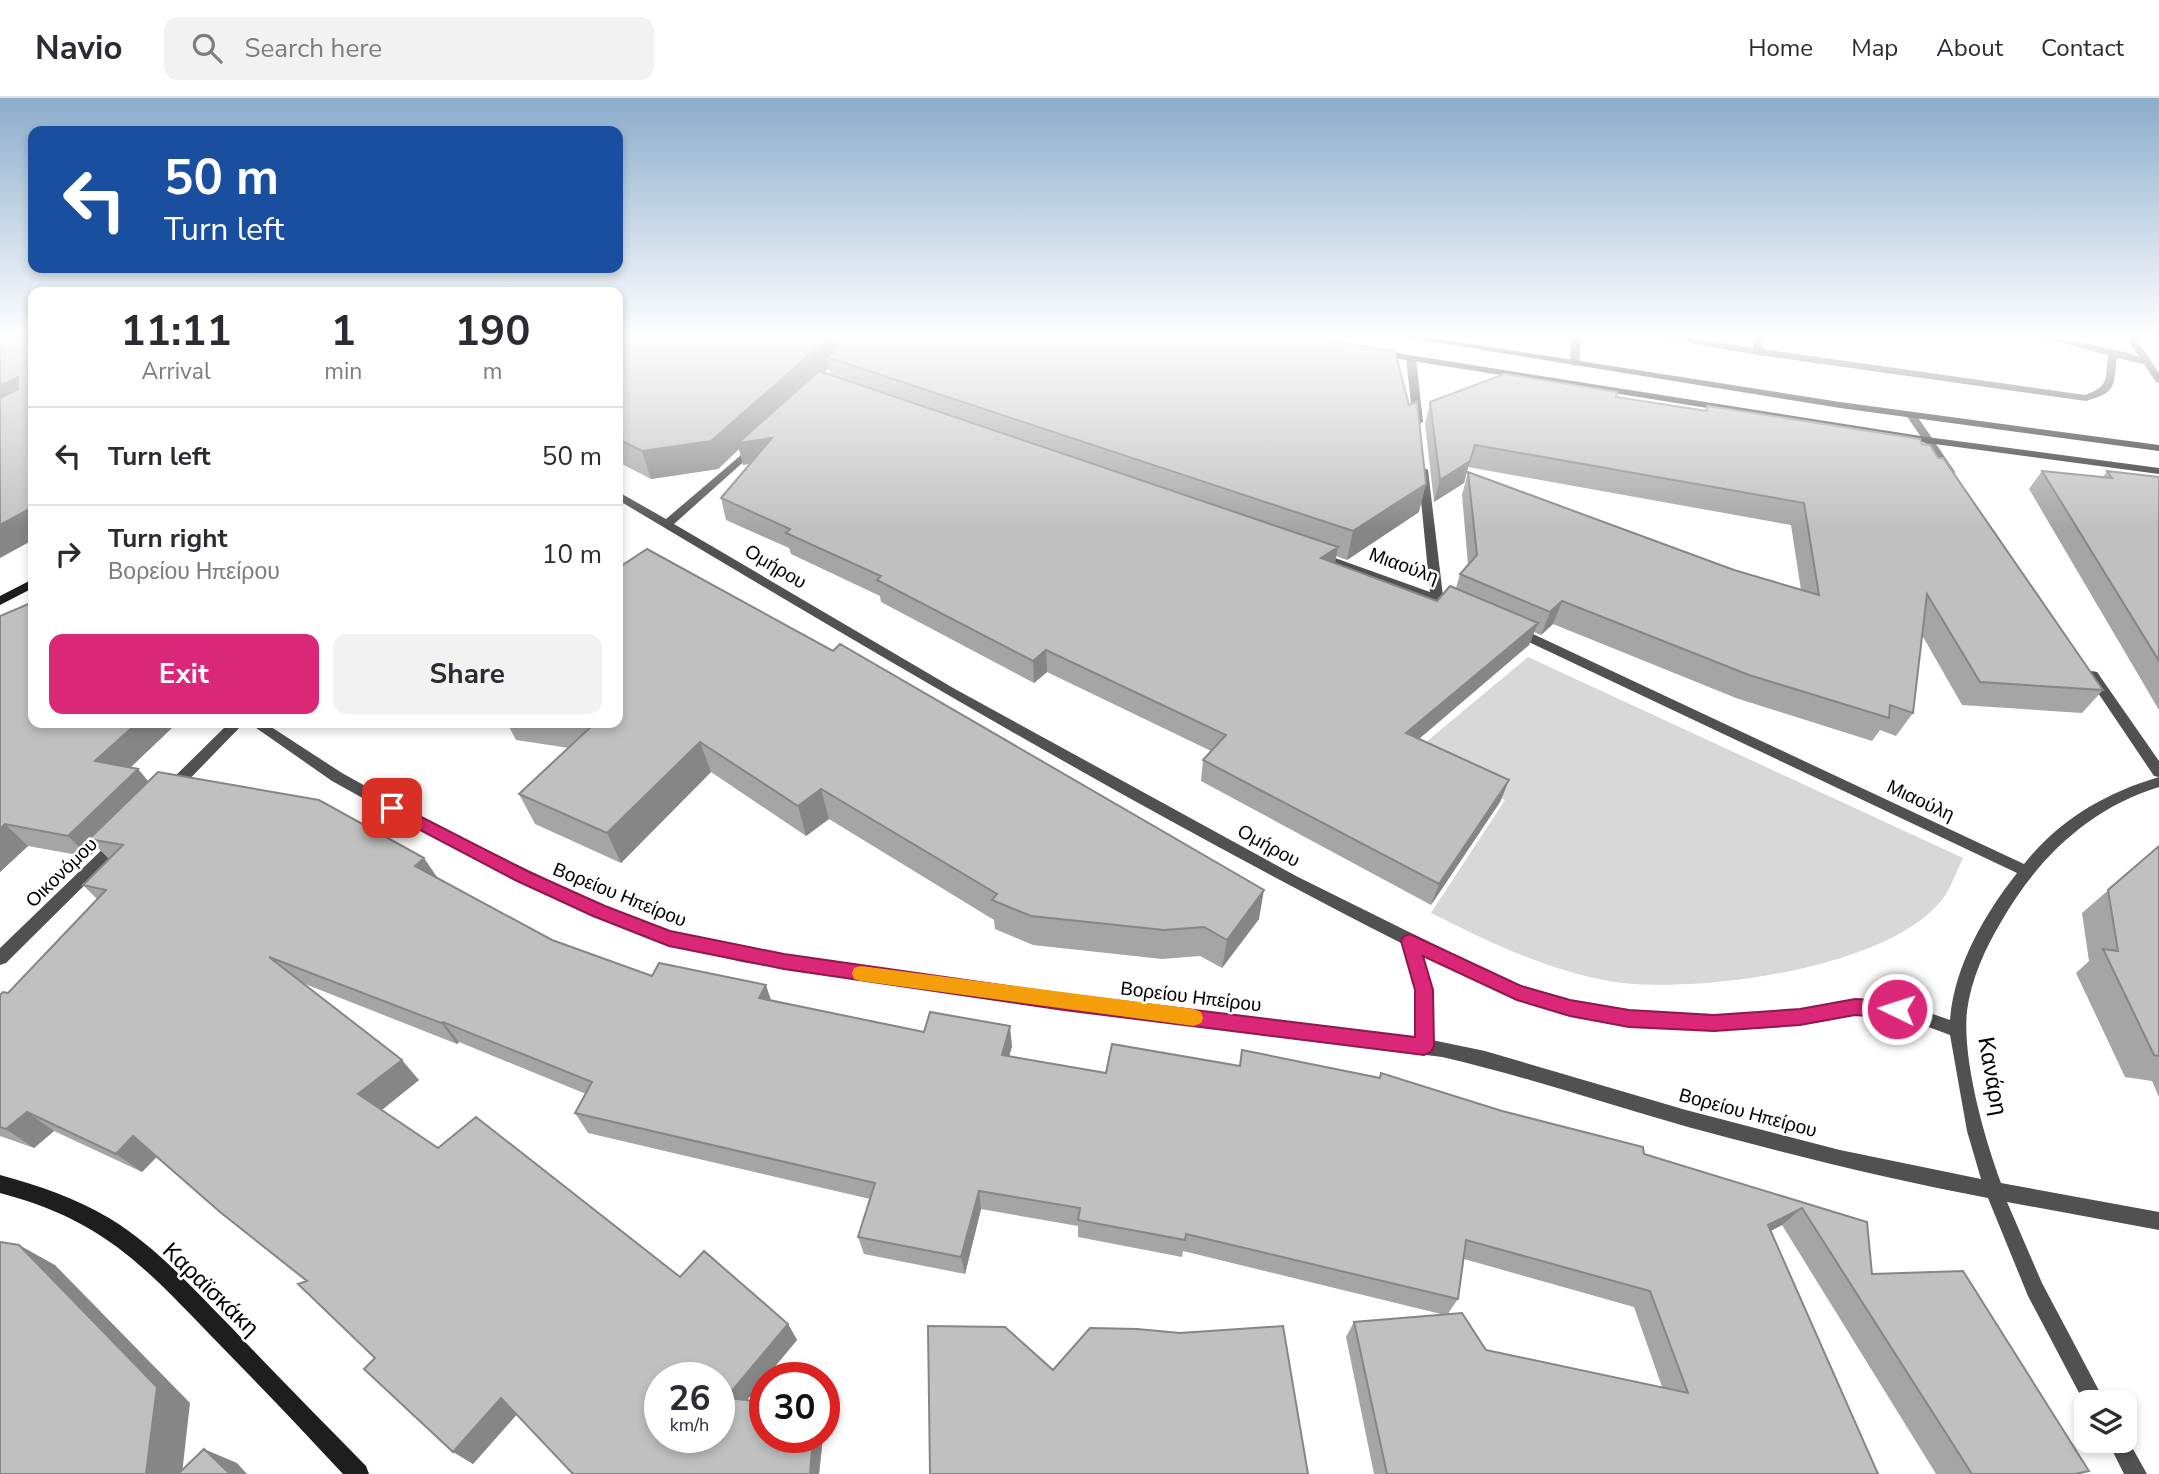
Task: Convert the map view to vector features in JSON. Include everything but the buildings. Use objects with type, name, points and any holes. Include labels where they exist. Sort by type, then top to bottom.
[{"type":"main road","points":[[1683,401],[1927,440],[2159,471]]},
{"type":"main road","points":[[1822,401],[2159,448]]},
{"type":"main road","points":[[0,601],[28,586]]},
{"type":"main road","name":"Καραϊσκάκη","points":[[0,1184],[34,1192],[106,1226],[183,1291],[358,1474]]},
{"type":"street","points":[[1416,401],[1420,438]]},
{"type":"street","points":[[1911,415],[1960,486]]},
{"type":"street","points":[[667,524],[760,441]]},
{"type":"street","points":[[1421,451],[1437,597]]},
{"type":"street","name":"Ομήρου","points":[[623,499],[950,692],[1293,881],[1517,992],[1592,1013],[1629,1019],[1714,1023],[1767,1021],[1855,1007],[1882,1007],[1907,1012],[1959,1031]]},
{"type":"street","name":"Μιαούλη","points":[[1306,551],[1470,611]]},
{"type":"street","name":"Μιαούλη","points":[[1503,625],[2026,871]]},
{"type":"street","points":[[2087,669],[2159,772]]},
{"type":"street","points":[[165,796],[232,728]]},
{"type":"street","name":"Βορείου Ηπείρου","points":[[264,728],[337,777],[521,876],[599,911],[669,938],[742,955],[859,973],[1088,1005],[1424,1046],[1485,1059],[1686,1118],[1840,1159],[2159,1221]]},
{"type":"street","name":"Κανάρη","points":[[2088,1390],[2051,1324],[2021,1260],[1993,1190],[1971,1109],[1959,1031],[1961,1001],[1993,919],[2044,849],[2085,816],[2135,790],[2159,782]]},
{"type":"street","name":"Οικονόμου","points":[[0,958],[128,832]]},
{"type":"street","points":[[1410,941],[1424,990],[1424,1046]]},
{"type":"street","points":[[2124,1453],[2136,1474]]},
{"type":"shaded area","points":[[1528,657],[1963,858],[1948,891],[1941,901],[1915,924],[1878,944],[1835,960],[1788,972],[1693,984],[1650,985],[1615,982],[1567,971],[1498,945],[1431,913],[1505,800],[1408,757]]},
{"type":"slow traffic","points":[[861,973],[1194,1018]]},
{"type":"route","points":[[392,808],[521,876],[599,911],[669,938],[784,962],[1064,1002],[1424,1046],[1424,990],[1410,941],[1517,992],[1570,1008],[1629,1019],[1714,1023],[1767,1021],[1855,1007],[1897,1009]]}]
